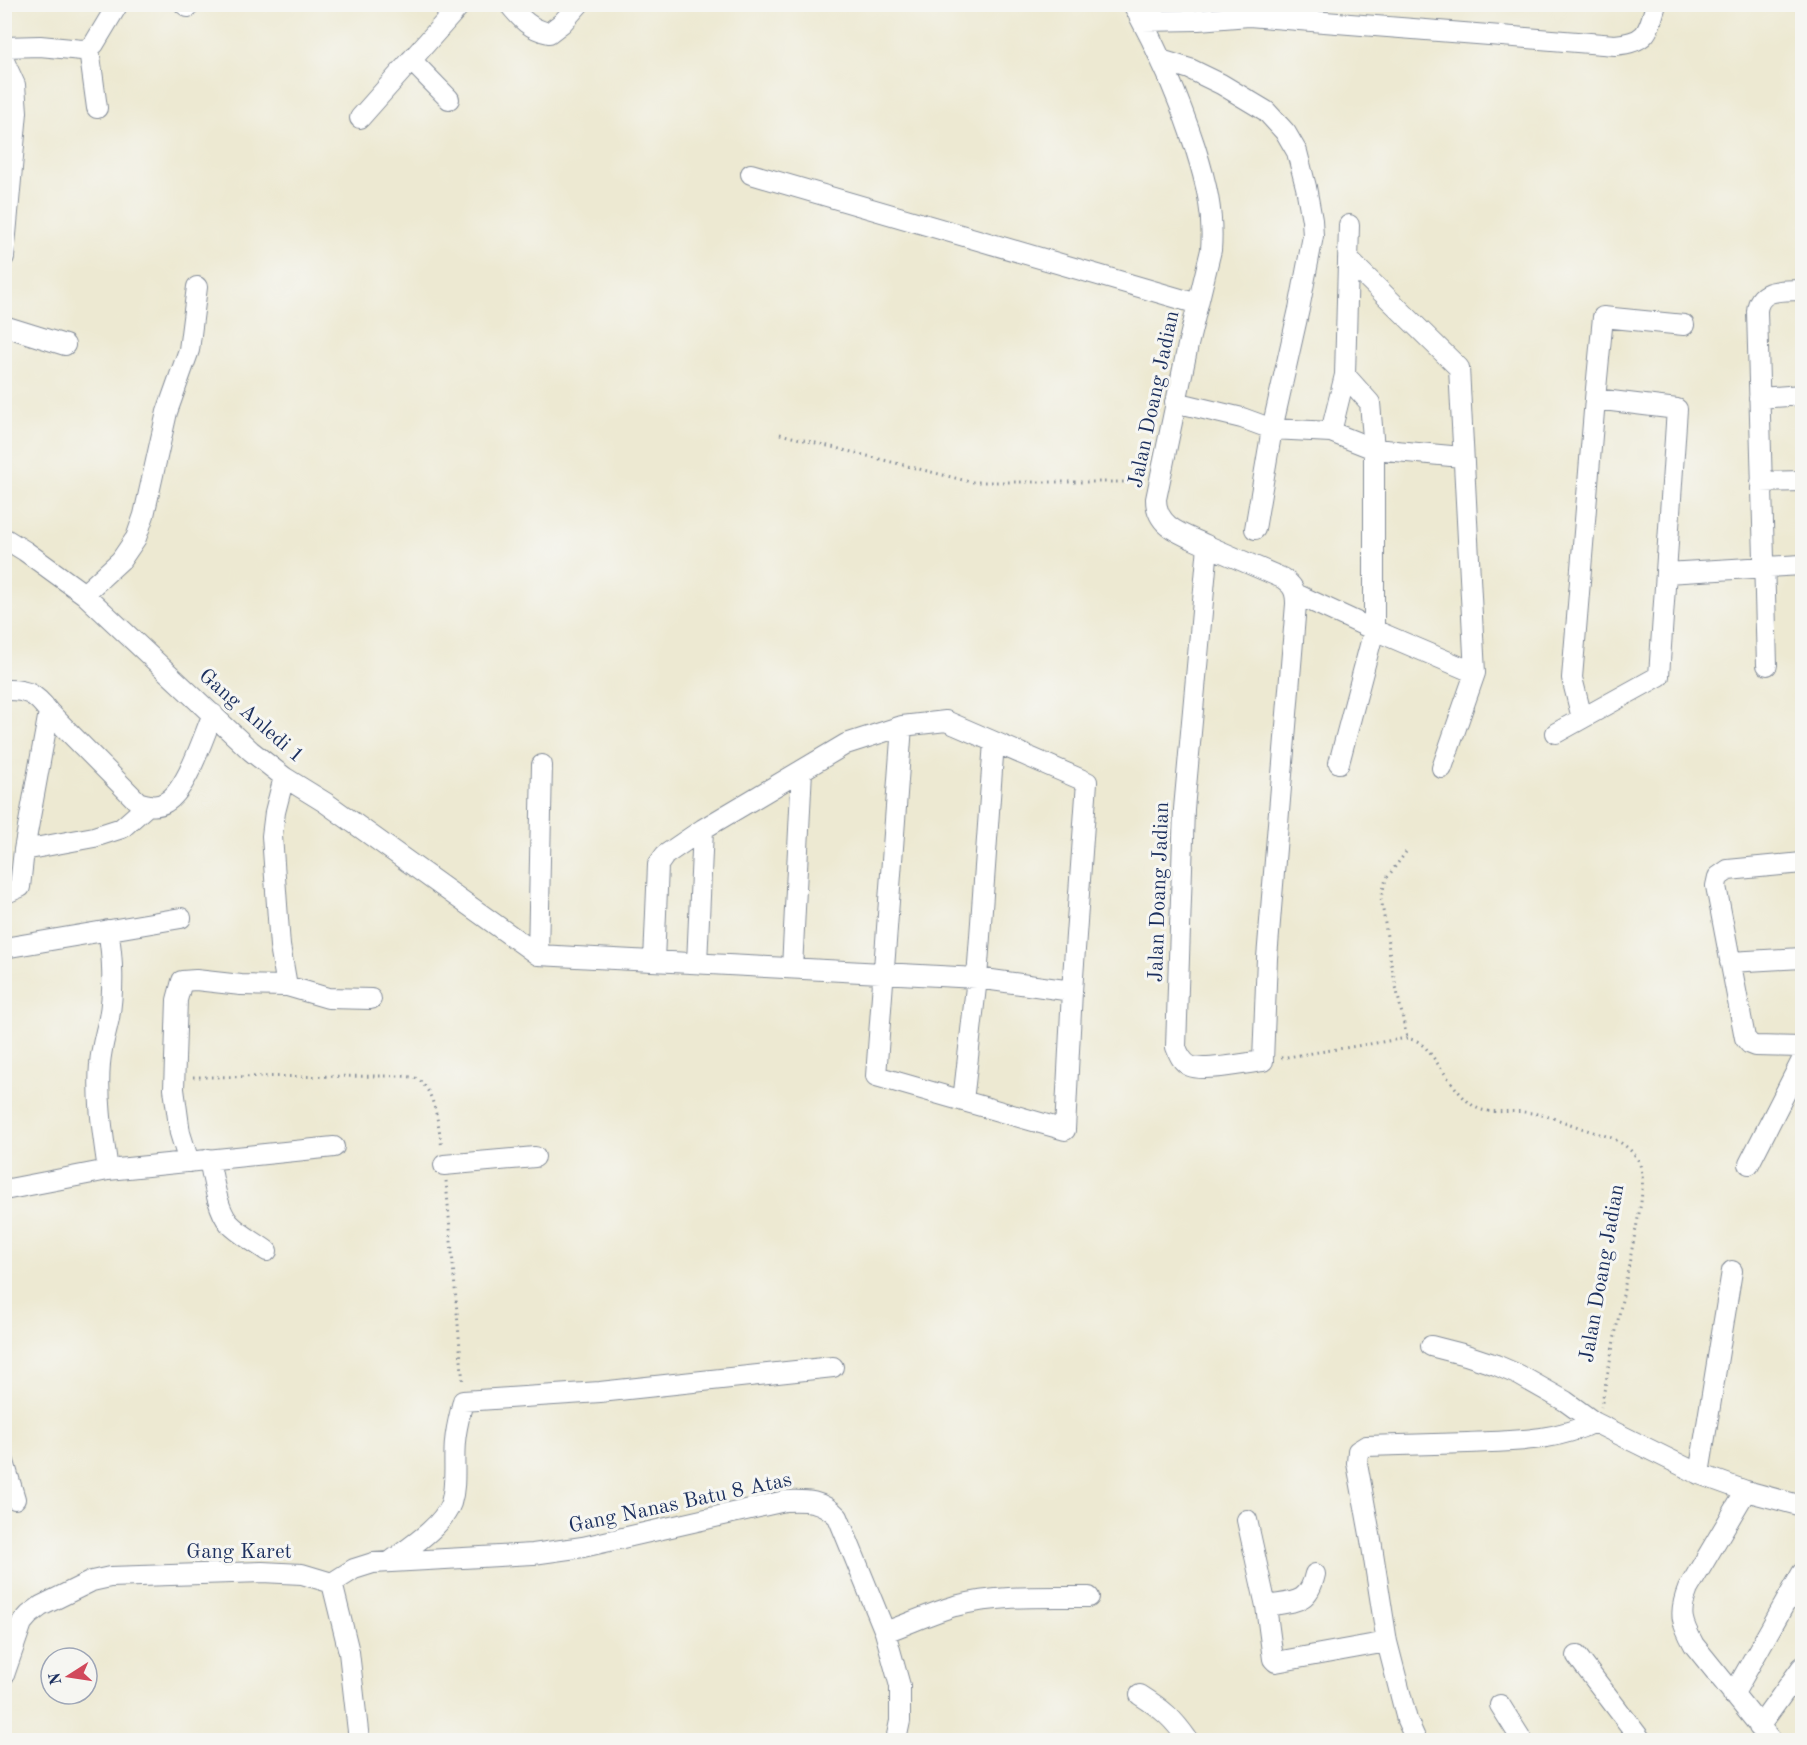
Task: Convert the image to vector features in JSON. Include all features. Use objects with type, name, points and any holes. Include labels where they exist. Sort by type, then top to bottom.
[{"type":"street","points":[[4,47],[40,46],[89,49],[118,4]]},
{"type":"street","points":[[360,118],[461,4]]},
{"type":"street","points":[[509,4],[523,21],[537,31],[549,33],[562,23],[579,4]]},
{"type":"street","points":[[1137,13],[1198,20],[1250,16],[1615,45],[1636,42],[1643,38],[1649,30],[1656,4]]},
{"type":"street","name":"Jalan Doang Jadian","points":[[1137,13],[1182,108],[1206,185],[1212,231],[1211,250],[1175,402],[1156,499],[1156,508],[1164,523],[1208,546],[1185,809],[1176,1047],[1184,1062],[1200,1069],[1263,1061]]},
{"type":"street","points":[[89,49],[97,108]]},
{"type":"street","points":[[411,60],[449,99]]},
{"type":"street","points":[[1161,60],[1190,69],[1221,84],[1266,111],[1286,133],[1297,152],[1306,187],[1313,236],[1272,429],[1255,529]]},
{"type":"street","points":[[4,61],[15,85],[17,112],[7,192],[4,256]]},
{"type":"street","points":[[751,174],[1198,304]]},
{"type":"street","points":[[1331,432],[1345,375],[1349,225]]},
{"type":"street","points":[[1348,259],[1459,368],[1475,673],[1442,768]]},
{"type":"street","points":[[84,594],[121,560],[153,517],[167,412],[189,350],[197,286]]},
{"type":"street","points":[[1767,665],[1757,311],[1759,299],[1763,295],[1803,290]]},
{"type":"street","points":[[1582,718],[1572,678],[1603,317],[1684,325]]},
{"type":"street","points":[[4,326],[65,345]]},
{"type":"street","points":[[1339,763],[1374,630],[1374,449],[1370,403],[1345,375]]},
{"type":"street","points":[[1759,398],[1803,395]]},
{"type":"street","points":[[1556,733],[1659,676],[1677,410],[1595,399]]},
{"type":"street","points":[[1175,402],[1242,418],[1272,429],[1331,432],[1374,449],[1462,457]]},
{"type":"street","points":[[1761,482],[1803,481]]},
{"type":"street","name":"Gang Anledi 1","points":[[4,538],[84,594],[251,751],[284,777],[326,803],[538,955]]},
{"type":"street","points":[[1208,546],[1282,578],[1291,584],[1296,594],[1267,958],[1263,1061]]},
{"type":"street","points":[[1666,573],[1803,565]]},
{"type":"street","points":[[1296,594],[1475,673]]},
{"type":"street","points":[[4,690],[19,690],[39,698],[49,712],[138,802],[148,805],[157,806],[165,803],[175,794],[187,776],[213,714]]},
{"type":"street","points":[[4,894],[20,887],[24,850],[49,712]]},
{"type":"street","points":[[654,961],[658,865],[665,855],[703,829],[846,744],[902,726],[946,721],[1087,782],[1065,1130],[876,1076],[902,726]]},
{"type":"street","points":[[963,1101],[977,978],[994,742]]},
{"type":"street","points":[[542,765],[538,955],[977,978],[1072,991]]},
{"type":"street","points":[[792,969],[802,770]]},
{"type":"street","points":[[284,777],[275,812],[272,836],[280,946],[287,986]]},
{"type":"street","points":[[24,850],[94,837],[122,828],[148,805]]},
{"type":"street","points":[[698,963],[703,829]]},
{"type":"street","points":[[1803,863],[1728,870],[1718,877],[1716,886],[1747,1041],[1755,1046],[1803,1047]]},
{"type":"street","points":[[4,948],[181,918]]},
{"type":"street","points":[[108,930],[112,950],[109,1017],[100,1062],[99,1090],[108,1170]]},
{"type":"street","points":[[1730,962],[1803,958]]},
{"type":"street","points":[[189,1162],[180,1133],[174,1089],[177,999],[182,981],[287,986],[328,998],[371,999]]},
{"type":"street","points":[[1749,1164],[1803,1060]]},
{"type":"street","points":[[4,1190],[108,1170],[334,1147]]},
{"type":"street","points":[[444,1165],[535,1157]]},
{"type":"street","points":[[209,1159],[222,1210],[229,1222],[267,1251]]},
{"type":"street","points":[[1698,1474],[1732,1271]]},
{"type":"street","points":[[1431,1346],[1466,1355],[1520,1375],[1596,1422],[1698,1474],[1746,1491],[1803,1506]]},
{"type":"street","points":[[391,1561],[439,1521],[450,1504],[455,1482],[455,1443],[462,1401],[600,1392],[833,1367]]},
{"type":"street","points":[[1416,1740],[1407,1720],[1387,1642],[1357,1463],[1358,1451],[1366,1446],[1526,1441],[1564,1433],[1596,1422]]},
{"type":"street","points":[[4,1462],[15,1499]]},
{"type":"street","points":[[1746,1491],[1688,1589],[1681,1616],[1694,1645],[1765,1734],[1803,1666]]},
{"type":"street","name":"Gang Nanas Batu 8 Atas","points":[[332,1582],[354,1569],[373,1563],[533,1554],[583,1547],[785,1501],[805,1500],[830,1508],[838,1517],[885,1632],[900,1686],[900,1721],[896,1740]]},
{"type":"street","points":[[1247,1520],[1266,1606],[1273,1659],[1276,1662],[1387,1642]]},
{"type":"street","name":"Gang Karet","points":[[4,1675],[22,1623],[29,1615],[41,1606],[92,1581],[110,1577],[262,1572],[302,1574],[332,1582]]},
{"type":"street","points":[[1733,1695],[1803,1573]]},
{"type":"street","points":[[1266,1606],[1294,1601],[1307,1595],[1312,1587],[1315,1574]]},
{"type":"street","points":[[332,1582],[349,1652],[359,1740]]},
{"type":"street","points":[[885,1632],[955,1606],[1024,1598],[1089,1597]]},
{"type":"street","points":[[1577,1656],[1641,1740]]},
{"type":"street","points":[[1140,1695],[1174,1720],[1188,1740]]},
{"type":"street","points":[[1500,1705],[1522,1740]]},
{"type":"path","points":[[780,434],[970,482],[1143,482]]},
{"type":"path","points":[[1263,1061],[1407,1038],[1391,963],[1381,897],[1386,879],[1406,852]]},
{"type":"path","name":"Jalan Doang Jadian","points":[[1407,1038],[1425,1047],[1469,1104],[1486,1110],[1527,1112],[1550,1118],[1616,1140],[1628,1148],[1637,1159],[1643,1183],[1641,1203],[1596,1422]]},
{"type":"path","points":[[176,1077],[395,1076],[415,1078],[426,1088],[434,1106],[444,1165],[464,1384],[462,1401]]}]
